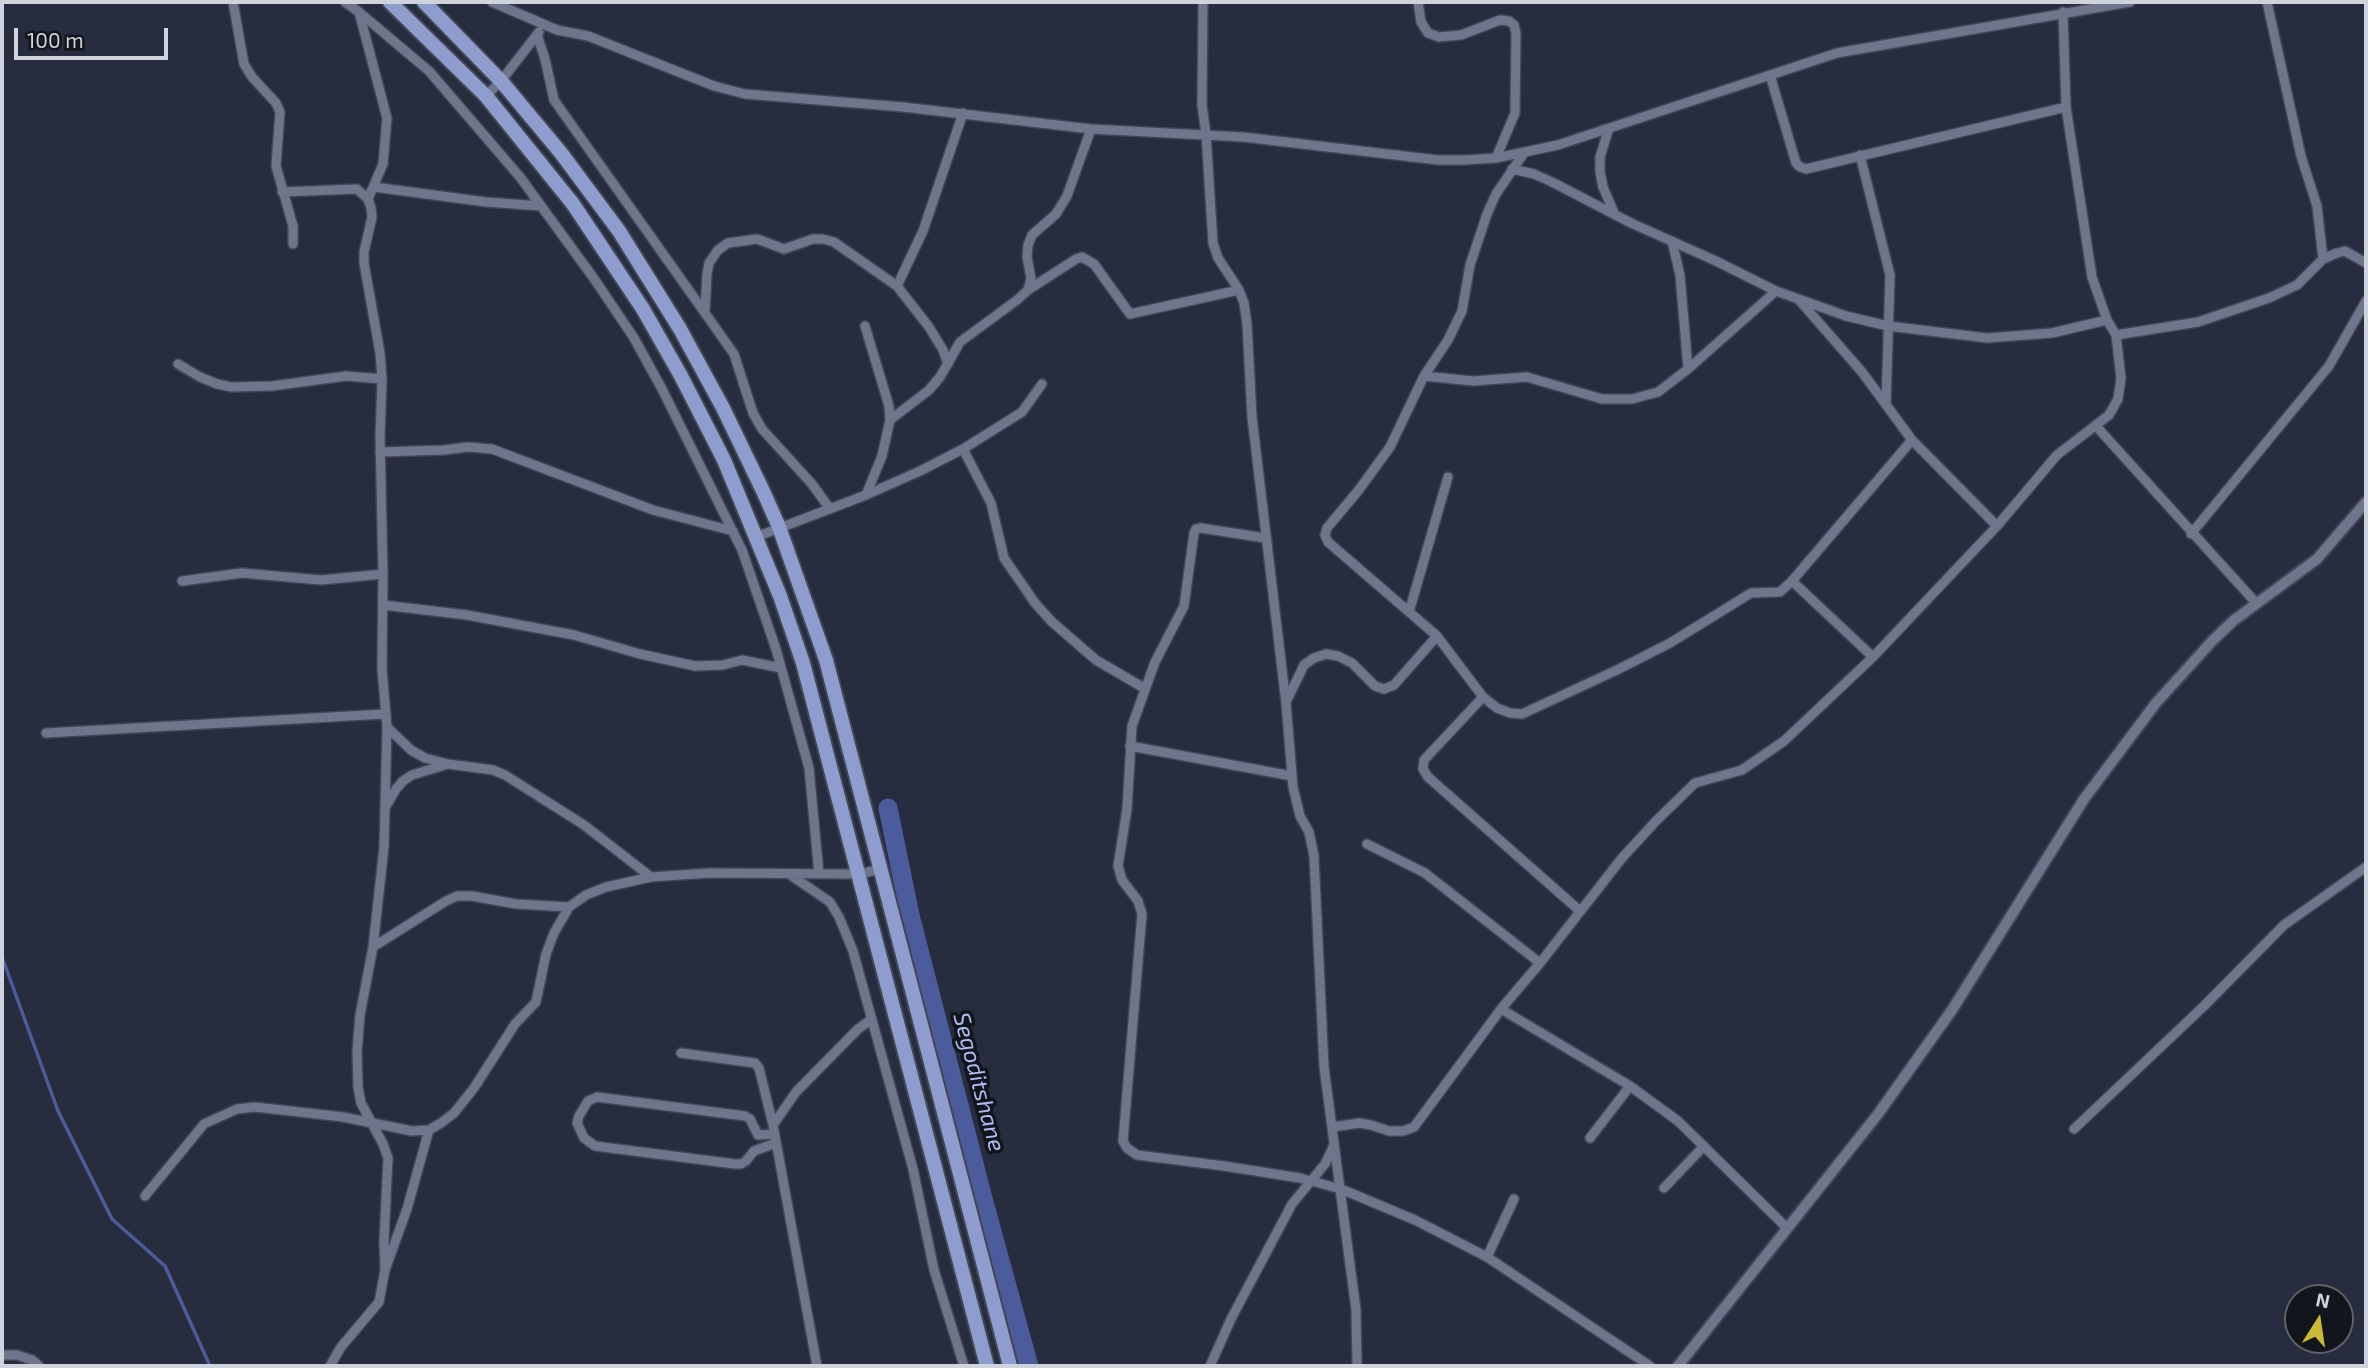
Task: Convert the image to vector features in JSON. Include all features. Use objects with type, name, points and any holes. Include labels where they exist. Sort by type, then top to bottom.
[{"type":"main road","points":[[390,2],[486,96],[573,204],[643,309],[724,460],[792,626],[988,1366]]},
{"type":"main road","points":[[424,2],[501,81],[596,198],[663,298],[723,408],[779,527],[826,660],[1010,1366]]},
{"type":"main road","points":[[838,794],[860,789]]},
{"type":"street","points":[[233,2],[244,64],[276,103],[280,112],[281,124],[275,157],[293,226],[293,244]]},
{"type":"street","points":[[345,2],[429,71],[508,162],[595,280],[634,338],[662,388],[733,531],[757,593],[809,768],[819,874]]},
{"type":"street","points":[[492,2],[545,25],[606,42],[729,91],[963,113],[1091,129],[1206,134],[1438,160],[1496,158],[1558,145],[1837,53],[2063,12],[2083,6],[2130,2]]},
{"type":"street","points":[[1203,2],[1201,93],[1213,243],[1218,258],[1239,290],[1247,324],[1251,417],[1286,703],[1292,776],[1297,806],[1309,832],[1314,856],[1322,1038],[1356,1310],[1357,1366]]},
{"type":"street","points":[[1418,2],[1421,22],[1428,33],[1439,37],[1461,35],[1500,20],[1514,25],[1516,113],[1496,158]]},
{"type":"street","points":[[2267,2],[2301,156],[2317,206],[2323,259]]},
{"type":"street","points":[[359,12],[387,118],[383,164],[368,199]]},
{"type":"street","points":[[1333,1127],[1359,1124],[1389,1131],[1403,1131],[1414,1127],[1501,1009],[1622,858],[1656,821],[1695,783],[1742,770],[1784,741],[1873,657],[1997,526],[2057,456],[2109,415],[2118,399],[2122,378],[2116,335],[2107,320],[2092,277],[2066,107],[2063,12]]},
{"type":"street","points":[[486,96],[545,25]]},
{"type":"street","points":[[537,35],[554,100],[734,354],[753,413],[762,429],[812,484],[830,509]]},
{"type":"street","points":[[1770,75],[1796,163],[1806,169],[2066,107]]},
{"type":"street","points":[[897,286],[923,231],[963,113]]},
{"type":"street","points":[[1609,128],[1600,157],[1600,172],[1603,187],[1615,215]]},
{"type":"street","points":[[1028,290],[1031,278],[1028,245],[1032,235],[1056,214],[1067,196],[1091,129]]},
{"type":"street","points":[[1524,153],[1496,194],[1487,214],[1470,265],[1462,311],[1448,340],[1424,376],[1390,447],[1327,528],[1325,535],[1328,542],[1437,636],[1483,697],[1497,708],[1522,714],[1670,643],[1751,593],[1780,592],[1912,440]]},
{"type":"street","points":[[1860,155],[1888,261],[1886,406]]},
{"type":"street","points":[[1512,169],[1552,182],[1615,215],[1776,291],[1846,316],[1888,326],[1987,338],[2052,332],[2107,320]]},
{"type":"street","points":[[374,187],[486,202],[541,206]]},
{"type":"street","points":[[282,192],[357,189],[368,199],[372,217],[364,263],[383,379],[380,452],[382,669],[387,727],[384,847],[373,947],[360,1015],[357,1052],[359,1095],[388,1158],[384,1241],[386,1270]]},
{"type":"street","points":[[705,311],[709,263],[718,250],[728,243],[757,239],[784,248],[813,239],[834,242],[897,286],[929,327],[948,364]]},
{"type":"street","points":[[1672,241],[1680,275],[1688,369]]},
{"type":"street","points":[[2116,335],[2198,322],[2259,301],[2297,285],[2323,259],[2345,251],[2366,263]]},
{"type":"street","points":[[890,420],[929,390],[940,377],[960,342],[1028,290],[1076,259],[1082,257],[1094,264],[1130,314],[1239,290]]},
{"type":"street","points":[[1424,376],[1473,381],[1527,377],[1602,399],[1632,400],[1658,392],[1776,291]]},
{"type":"street","points":[[1798,299],[1862,372],[1912,440],[1997,526]]},
{"type":"street","points":[[2191,534],[2329,366],[2366,301]]},
{"type":"street","points":[[865,326],[889,406],[890,420],[882,456],[866,495]]},
{"type":"street","points":[[178,364],[200,377],[231,387],[272,386],[346,376],[383,379]]},
{"type":"street","points":[[756,537],[866,495],[963,449],[1022,412],[1042,384]]},
{"type":"street","points":[[2096,426],[2257,604]]},
{"type":"street","points":[[380,452],[468,447],[492,449],[653,510],[733,531]]},
{"type":"street","points":[[963,449],[991,503],[1004,558],[1034,603],[1096,660],[1144,688]]},
{"type":"street","points":[[1409,612],[1448,477]]},
{"type":"street","points":[[1678,1366],[1878,1114],[1952,1010],[2084,799],[2156,703],[2194,659],[2233,621],[2318,559],[2366,502]]},
{"type":"street","points":[[1265,538],[1196,529],[1184,606],[1164,641],[1144,688],[1132,726],[1129,791],[1119,874],[1138,901],[1142,914],[1123,1141],[1137,1155],[1311,1180],[1341,1189],[1415,1220],[1487,1257],[1650,1366]]},
{"type":"street","points":[[181,580],[242,573],[321,580],[383,574]]},
{"type":"street","points":[[1792,580],[1873,657]]},
{"type":"street","points":[[383,605],[467,615],[574,635],[695,666],[713,666],[742,660],[781,668]]},
{"type":"street","points":[[1286,703],[1304,664],[1314,658],[1326,654],[1338,656],[1352,663],[1375,686],[1384,689],[1394,685],[1437,636]]},
{"type":"street","points":[[1483,697],[1424,760],[1423,769],[1580,911]]},
{"type":"street","points":[[46,733],[385,715]]},
{"type":"street","points":[[387,727],[411,750],[425,758],[493,770],[505,775],[584,825],[651,877]]},
{"type":"street","points":[[1130,746],[1292,776]]},
{"type":"street","points":[[384,809],[403,781],[412,775],[448,764]]},
{"type":"street","points":[[1367,844],[1425,873],[1540,963]]},
{"type":"street","points":[[2074,1129],[2204,1006],[2284,925],[2366,867]]},
{"type":"street","points":[[145,1196],[204,1124],[237,1109],[255,1107],[343,1117],[412,1131],[429,1130],[454,1113],[474,1088],[515,1024],[536,1002],[550,943],[569,907],[586,895],[606,887],[651,877],[709,873],[859,874],[881,869]]},
{"type":"street","points":[[787,873],[833,907],[853,951],[913,1169],[934,1270],[964,1366]]},
{"type":"street","points":[[373,947],[457,896],[516,904],[569,907]]},
{"type":"street","points":[[1501,1009],[1630,1086],[1678,1121],[1787,1228]]},
{"type":"street","points":[[774,1134],[758,1135],[746,1116],[597,1097],[587,1101],[579,1115],[578,1123],[584,1138],[595,1146],[741,1164],[774,1134],[796,1092],[858,1029],[872,1019]]},
{"type":"street","points":[[681,1053],[755,1063],[759,1068],[774,1134],[817,1366]]},
{"type":"street","points":[[1590,1138],[1630,1086]]},
{"type":"street","points":[[330,1366],[341,1347],[379,1302],[386,1270],[407,1209],[429,1130]]},
{"type":"street","points":[[1210,1366],[1231,1318],[1292,1204],[1325,1164],[1335,1143]]},
{"type":"street","points":[[1664,1188],[1704,1146]]},
{"type":"street","points":[[1487,1257],[1514,1199]]},
{"type":"street","points":[[2,1355],[17,1355],[32,1360],[39,1366]]},
{"type":"waterway","name":"Segoditshane","points":[[888,808],[910,915],[1029,1366]]},
{"type":"waterway","points":[[2,957],[58,1111],[112,1219],[165,1266],[210,1366]]}]
